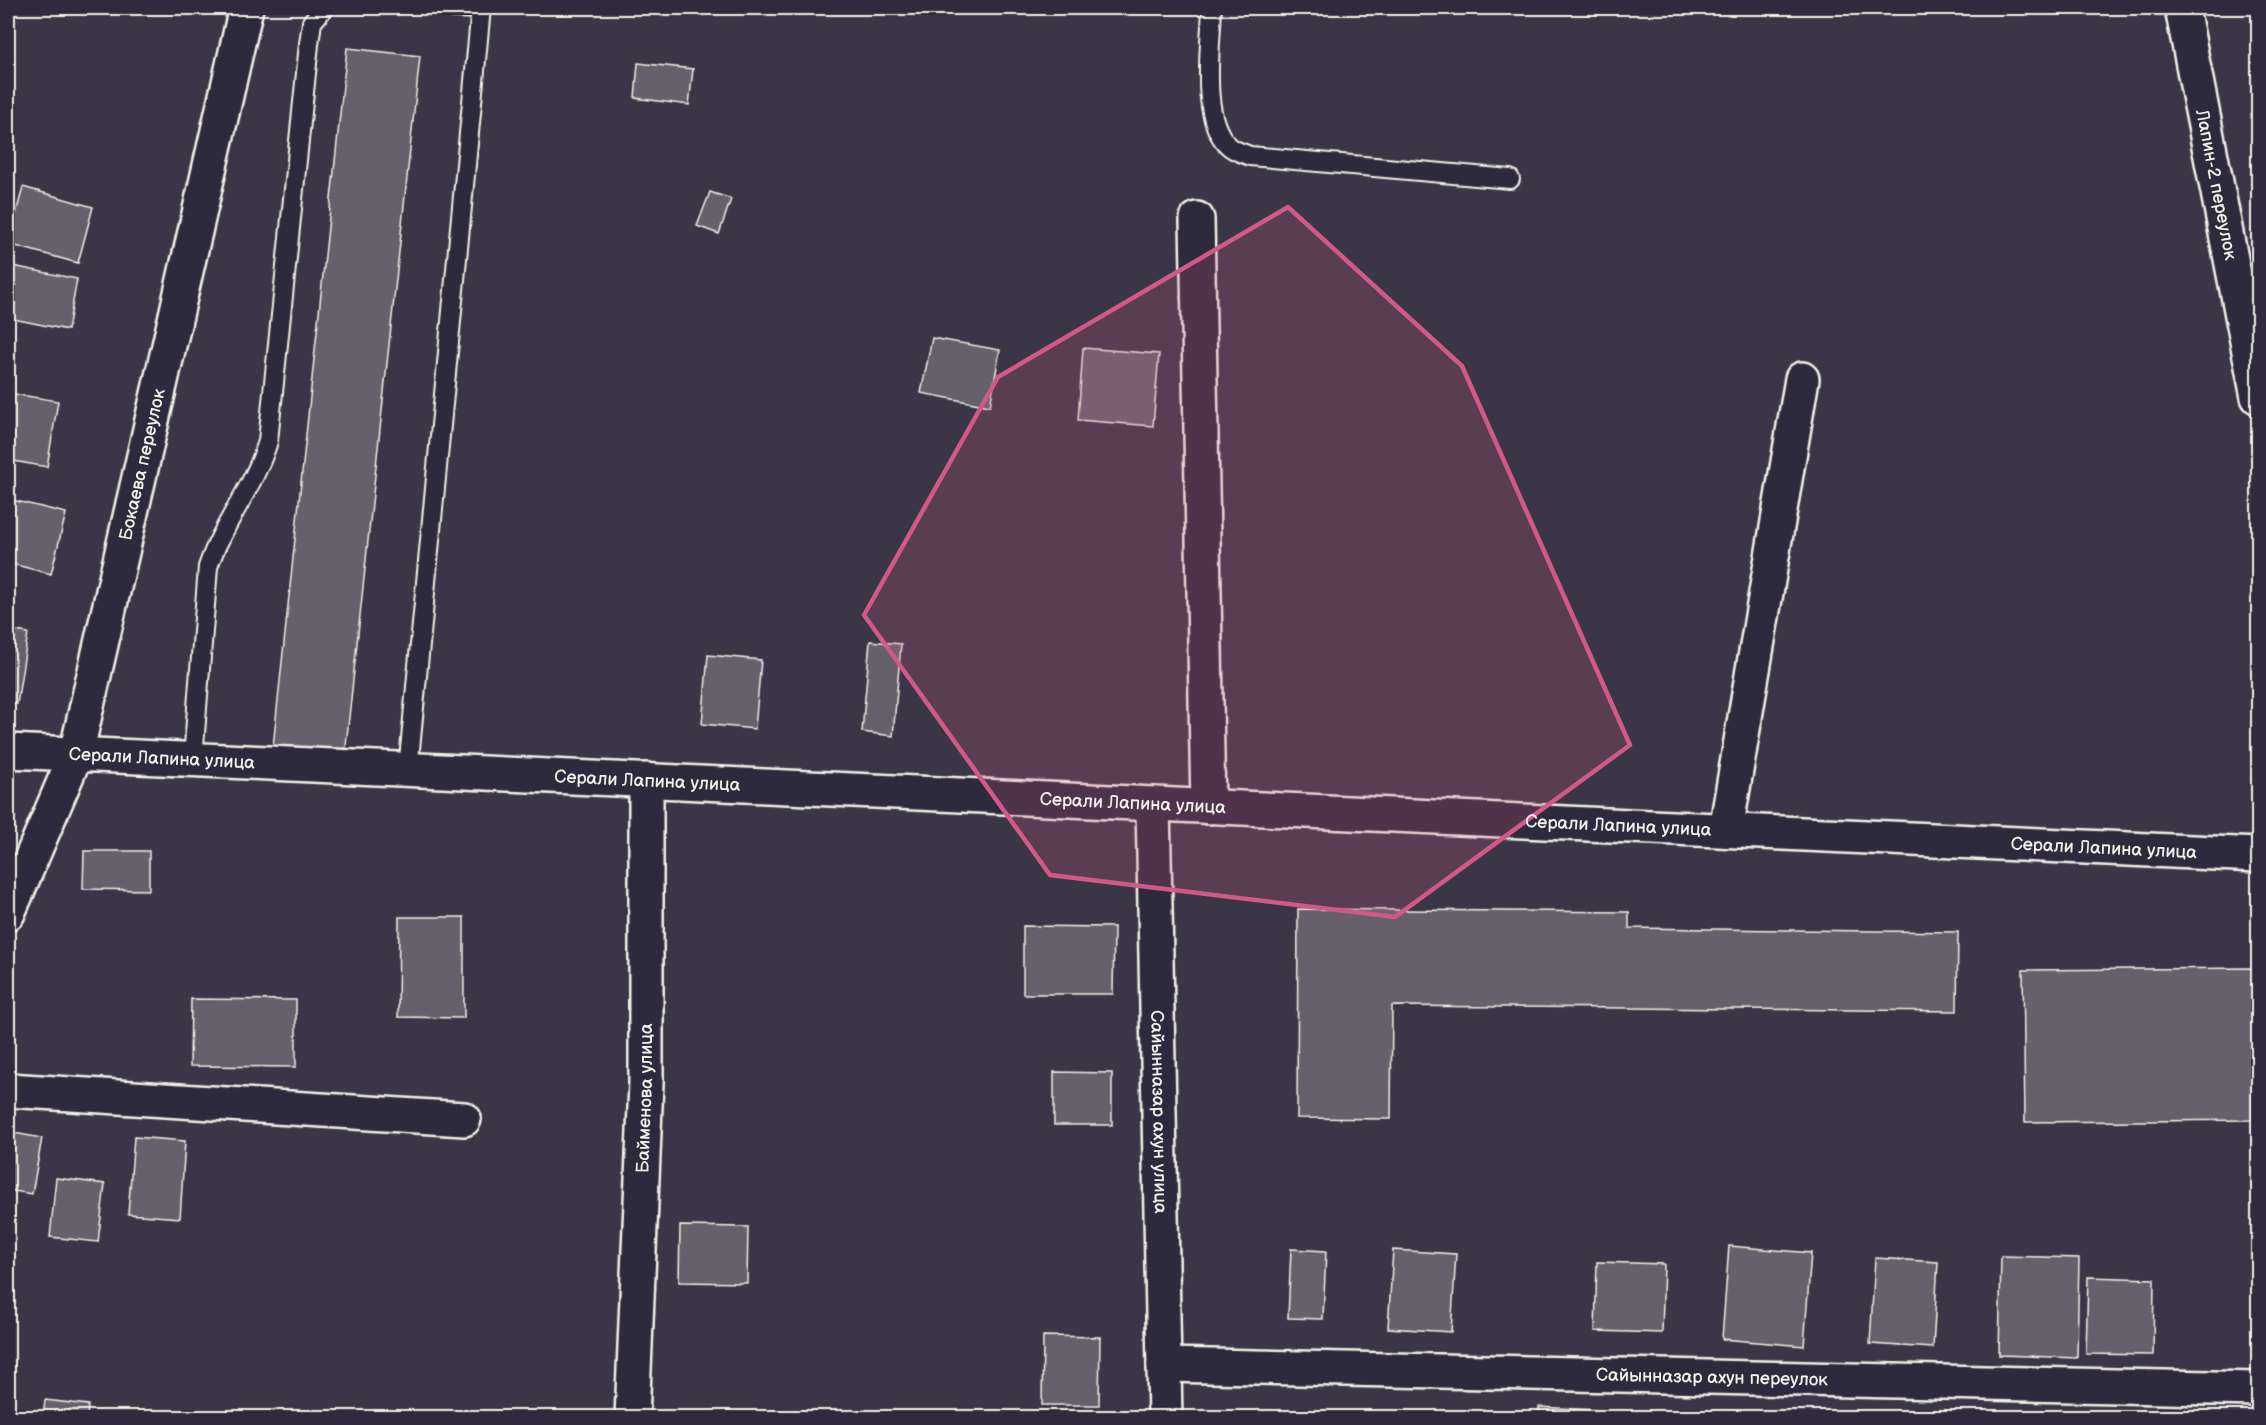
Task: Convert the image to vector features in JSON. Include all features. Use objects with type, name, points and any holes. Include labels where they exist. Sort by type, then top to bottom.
[{"type":"street","name":"Бокаева переулок","points":[[8,913],[76,754],[246,8]]},
{"type":"street","name":"Лапин-2 переулок","points":[[2182,8],[2259,397]]},
{"type":"street","points":[[1197,219],[1208,807]]},
{"type":"street","points":[[1726,830],[1802,379]]},
{"type":"street","name":"Серали Лапина улица","points":[[8,751],[2259,855]]},
{"type":"street","name":"Байменова улица","points":[[632,1418],[646,1083],[646,780]]},
{"type":"street","name":"Сайынназар ахун улица","points":[[1153,804],[1165,1418]]},
{"type":"street","points":[[8,1090],[464,1119]]},
{"type":"street","name":"Сайынназар ахун переулок","points":[[1164,1365],[2259,1389]]},
{"type":"lane","points":[[193,759],[208,567],[217,540],[261,467],[268,441],[309,44],[312,22],[324,8]]},
{"type":"lane","points":[[408,770],[481,8],[455,8]]},
{"type":"lane","points":[[1212,8],[1210,110],[1218,133],[1230,147],[1250,156],[1510,179]]},
{"type":"highlighted area","points":[[1288,207],[1462,366],[1630,745],[1395,917],[1050,875],[864,615],[998,377]]},
{"type":"building","points":[[347,48],[420,56],[345,755],[273,747]]},
{"type":"building","points":[[638,63],[693,69],[689,105],[635,98]]},
{"type":"building","points":[[23,187],[93,207],[78,263],[8,244]]},
{"type":"building","points":[[710,192],[731,199],[719,234],[697,226]]},
{"type":"building","points":[[8,265],[77,279],[68,330],[8,318]]},
{"type":"building","points":[[932,338],[1000,350],[990,406],[921,393]]},
{"type":"building","points":[[1083,348],[1159,354],[1153,426],[1078,420]]},
{"type":"building","points":[[8,393],[58,401],[47,467],[8,460]]},
{"type":"building","points":[[8,499],[66,513],[51,574],[8,563]]},
{"type":"building","points":[[8,630],[28,633],[17,704],[8,702]]},
{"type":"building","points":[[870,641],[901,644],[893,736],[862,732]]},
{"type":"building","points":[[708,655],[761,660],[755,729],[702,724]]},
{"type":"building","points":[[84,851],[149,851],[149,890],[83,889]]},
{"type":"building","points":[[1298,909],[1629,912],[1629,928],[1958,932],[1957,1011],[1392,1006],[1391,1119],[1297,1118]]},
{"type":"building","points":[[399,917],[464,917],[464,1018],[398,1017]]},
{"type":"building","points":[[1023,926],[1114,927],[1113,994],[1023,994]]},
{"type":"building","points":[[2254,968],[2256,1120],[2025,1122],[2023,970]]},
{"type":"building","points":[[191,999],[296,1000],[296,1067],[190,1066]]},
{"type":"building","points":[[1054,1072],[1112,1073],[1112,1125],[1054,1125]]},
{"type":"building","points":[[8,1132],[42,1138],[32,1194],[8,1190]]},
{"type":"building","points":[[134,1137],[185,1141],[180,1218],[128,1214]]},
{"type":"building","points":[[56,1178],[105,1184],[98,1242],[50,1237]]},
{"type":"building","points":[[680,1226],[748,1227],[747,1283],[679,1282]]},
{"type":"building","points":[[1729,1246],[1811,1253],[1804,1346],[1722,1339]]},
{"type":"building","points":[[1291,1249],[1326,1251],[1323,1319],[1288,1318]]},
{"type":"building","points":[[1393,1250],[1456,1254],[1451,1332],[1388,1328]]},
{"type":"building","points":[[2001,1256],[2079,1258],[2077,1358],[1999,1355]]},
{"type":"building","points":[[1875,1258],[1938,1262],[1933,1348],[1870,1344]]},
{"type":"building","points":[[1597,1262],[1664,1264],[1662,1333],[1595,1331]]},
{"type":"building","points":[[2088,1277],[2154,1279],[2153,1355],[2086,1354]]},
{"type":"building","points":[[1043,1336],[1100,1337],[1099,1405],[1042,1405]]},
{"type":"building","points":[[45,1400],[88,1405],[87,1418],[43,1418]]},
{"type":"building","points":[[1539,1407],[1595,1410],[1595,1418],[1538,1418]]}]
